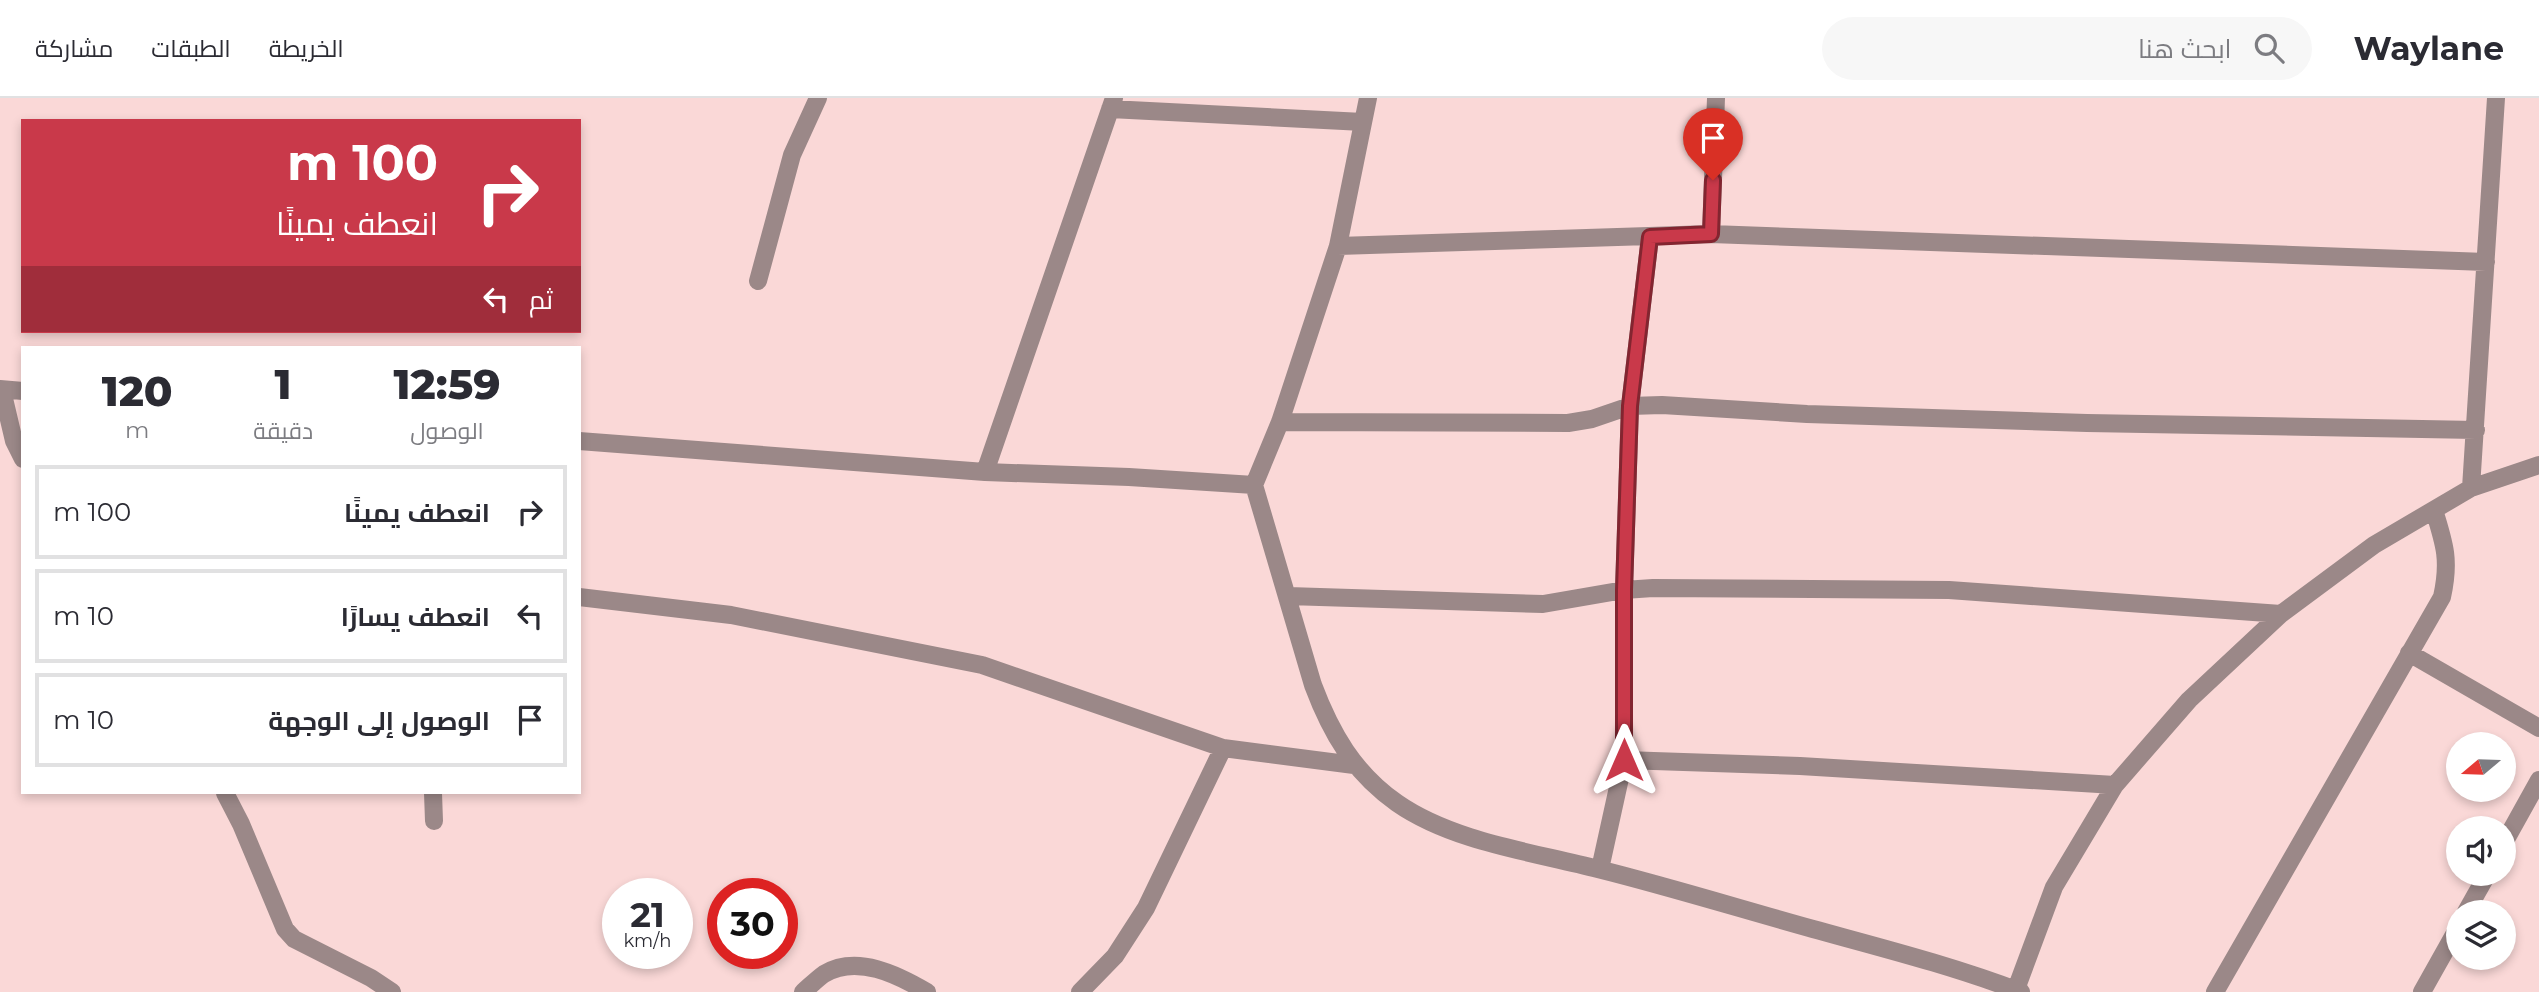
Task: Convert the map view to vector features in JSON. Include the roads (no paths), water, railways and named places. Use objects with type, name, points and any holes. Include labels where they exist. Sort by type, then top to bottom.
[{"type":"street","points":[[758,281],[792,155],[818,98]]},
{"type":"street","points":[[1368,98],[1338,246],[1280,422],[1254,485],[1312,685],[1324,715],[1354,765],[1374,786],[1400,805],[1458,833],[1600,869],[1914,957],[2017,991],[2054,887],[2115,785],[2189,700],[2281,614],[2374,545],[2471,488],[2539,466]]},
{"type":"street","points":[[1711,234],[1716,98]]},
{"type":"street","points":[[2471,488],[2496,98]]},
{"type":"street","points":[[985,472],[1112,104],[1363,122]]},
{"type":"street","points":[[1338,246],[1711,234],[2486,262]]},
{"type":"street","points":[[1600,869],[1624,760],[1624,590],[1630,406],[1650,237]]},
{"type":"street","points":[[21,391],[1,389],[14,441],[21,455]]},
{"type":"street","points":[[1280,422],[1569,423],[1592,419],[1630,406],[1662,405],[1807,414],[2087,423],[2476,430]]},
{"type":"street","points":[[581,441],[985,472],[1254,485]]},
{"type":"street","points":[[2215,992],[2442,597],[2448,570],[2445,545],[2434,510]]},
{"type":"street","points":[[1288,596],[1543,604],[1624,590],[1949,590],[2281,614]]},
{"type":"street","points":[[581,597],[731,614],[982,666],[1223,748],[1354,765]]},
{"type":"street","points":[[2410,653],[2539,728]]},
{"type":"street","points":[[1080,992],[1115,956],[1146,908],[1223,748]]},
{"type":"street","points":[[1624,760],[1800,766],[2115,785]]},
{"type":"street","points":[[2516,821],[2539,780]]},
{"type":"street","points":[[226,794],[285,929],[294,939],[371,978],[392,992]]},
{"type":"street","points":[[433,794],[434,821]]},
{"type":"street","points":[[2422,992],[2446,949]]},
{"type":"street","points":[[803,992],[824,974],[851,967],[897,975],[927,992]]}]
